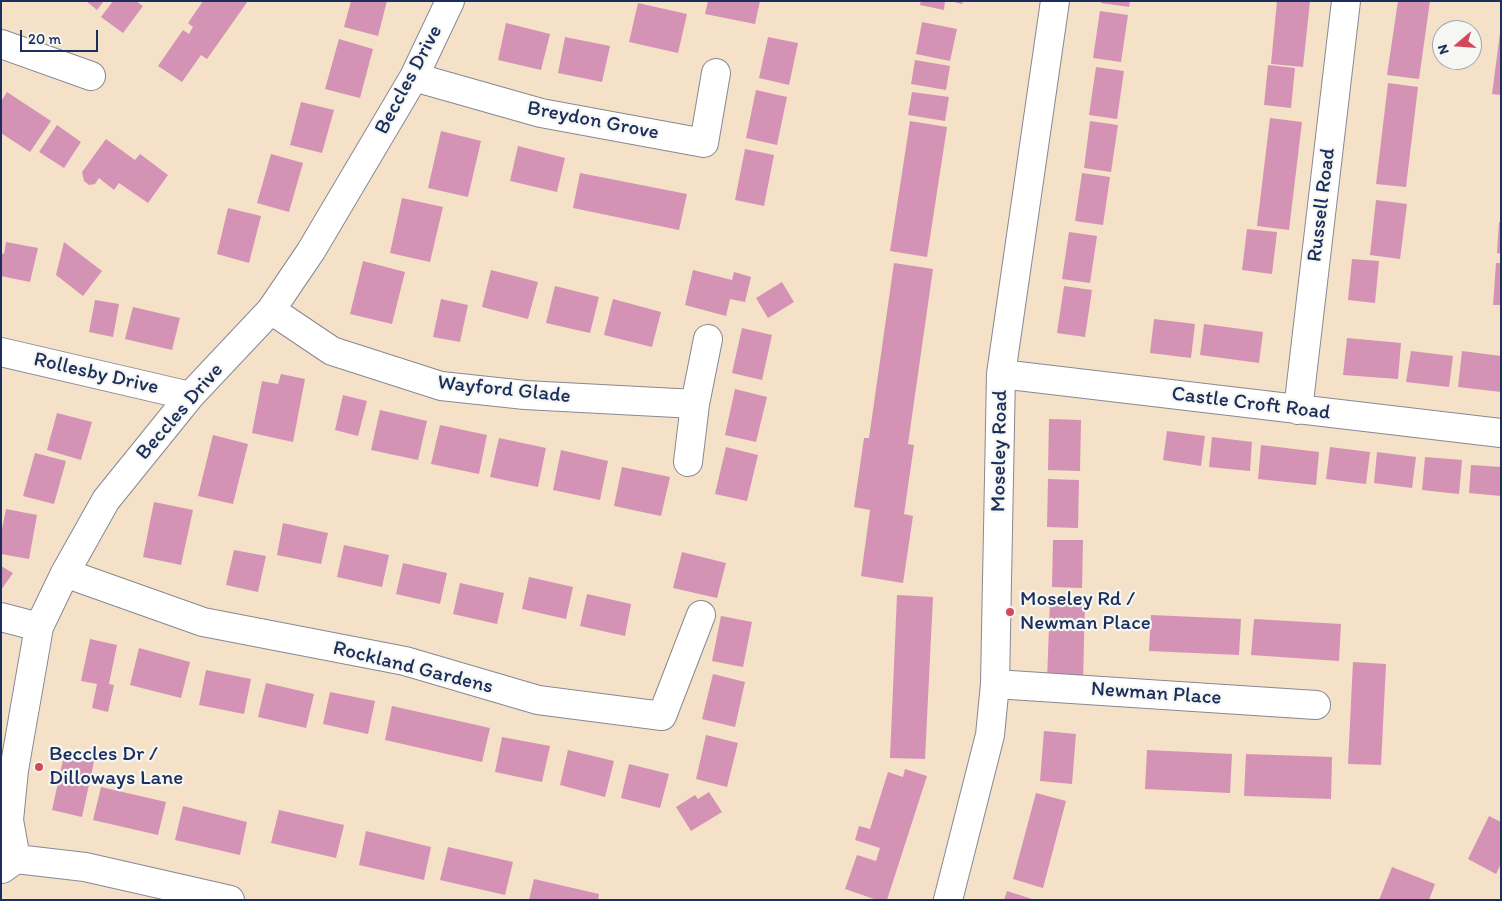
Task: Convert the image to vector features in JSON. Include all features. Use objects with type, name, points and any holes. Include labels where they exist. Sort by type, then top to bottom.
[{"type":"street","name":"Beccles Drive","points":[[9,864],[9,820],[14,770],[39,627],[65,573],[106,500],[190,396],[271,310],[311,251],[414,77],[450,1]]},
{"type":"street","name":"Moseley Road","points":[[948,900],[990,735],[995,684],[1001,374],[1055,1]]},
{"type":"street","name":"Russell Road","points":[[1298,410],[1346,1]]},
{"type":"street","points":[[1,44],[91,76]]},
{"type":"street","name":"Breydon Grove","points":[[414,77],[541,114],[704,142],[716,73]]},
{"type":"street","name":"Wayford Glade","points":[[271,310],[332,350],[441,386],[525,396],[694,404]]},
{"type":"street","points":[[688,462],[694,404],[708,339]]},
{"type":"street","name":"Rollesby Drive","points":[[1,352],[190,396]]},
{"type":"street","name":"Castle Croft Road","points":[[1001,374],[1298,410],[1501,432]]},
{"type":"street","name":"Rockland Gardens","points":[[65,573],[203,622],[405,661],[538,700],[662,716],[702,615]]},
{"type":"street","points":[[1,617],[39,627]]},
{"type":"street","name":"Newman Place","points":[[995,684],[1316,704]]},
{"type":"street","points":[[9,864],[85,868],[230,900]]},
{"type":"building","points":[[86,1],[104,1],[97,10]]},
{"type":"building","points":[[113,1],[136,1],[143,6],[123,33],[101,17]]},
{"type":"building","points":[[203,1],[248,1],[207,59],[201,55],[182,82],[158,66],[183,30],[189,34],[193,27],[188,23]]},
{"type":"building","points":[[351,1],[387,1],[378,36],[344,27]]},
{"type":"building","points":[[708,1],[760,1],[755,24],[705,14]]},
{"type":"building","points":[[921,1],[945,1],[944,10],[920,5]]},
{"type":"building","points":[[950,1],[963,1],[962,4]]},
{"type":"building","points":[[1101,1],[1130,1],[1129,7],[1101,3]]},
{"type":"building","points":[[1277,1],[1310,1],[1303,67],[1271,64]]},
{"type":"building","points":[[1398,1],[1430,1],[1419,79],[1387,75]]},
{"type":"building","points":[[638,3],[687,14],[678,53],[629,42]]},
{"type":"building","points":[[1100,11],[1128,15],[1121,62],[1093,58]]},
{"type":"building","points":[[922,22],[957,29],[950,61],[916,54]]},
{"type":"building","points":[[506,23],[550,34],[541,70],[498,60]]},
{"type":"building","points":[[1501,33],[1501,95],[1492,94]]},
{"type":"building","points":[[565,37],[610,46],[602,82],[558,73]]},
{"type":"building","points":[[768,37],[798,43],[789,85],[759,78]]},
{"type":"building","points":[[339,39],[373,49],[360,98],[325,89]]},
{"type":"building","points":[[915,60],[950,66],[946,90],[911,84]]},
{"type":"building","points":[[1268,65],[1295,68],[1291,108],[1264,105]]},
{"type":"building","points":[[1096,67],[1124,71],[1117,119],[1089,115]]},
{"type":"building","points":[[1388,83],[1418,87],[1406,187],[1376,184]]},
{"type":"building","points":[[756,90],[787,97],[777,145],[746,138]]},
{"type":"building","points":[[7,92],[51,121],[30,152],[1,133],[1,99]]},
{"type":"building","points":[[912,92],[949,97],[945,121],[908,115]]},
{"type":"building","points":[[301,102],[334,110],[322,153],[290,145]]},
{"type":"building","points":[[1270,118],[1302,122],[1289,230],[1257,226]]},
{"type":"building","points":[[910,121],[947,127],[927,257],[890,251]]},
{"type":"building","points":[[1090,121],[1118,125],[1111,172],[1084,168]]},
{"type":"building","points":[[57,125],[81,142],[64,168],[39,152]]},
{"type":"building","points":[[441,131],[481,141],[468,197],[428,188]]},
{"type":"building","points":[[106,139],[135,160],[140,154],[168,175],[148,203],[119,183],[114,190],[99,178],[95,184],[89,185],[84,181],[82,172]]},
{"type":"building","points":[[518,146],[565,158],[557,192],[510,181]]},
{"type":"building","points":[[745,149],[774,155],[764,206],[735,200]]},
{"type":"building","points":[[271,154],[303,163],[289,212],[257,203]]},
{"type":"building","points":[[580,173],[687,194],[679,230],[573,208]]},
{"type":"building","points":[[1082,173],[1110,177],[1103,225],[1075,221]]},
{"type":"building","points":[[402,198],[443,207],[430,262],[390,253]]},
{"type":"building","points":[[1376,200],[1407,204],[1400,259],[1370,255]]},
{"type":"building","points":[[228,208],[261,216],[249,263],[217,254]]},
{"type":"building","points":[[1499,222],[1501,222],[1501,254],[1497,253]]},
{"type":"building","points":[[1247,229],[1277,232],[1272,274],[1242,270]]},
{"type":"building","points":[[1069,232],[1097,236],[1090,283],[1062,279]]},
{"type":"building","points":[[6,242],[38,248],[30,282],[1,276],[1,253],[4,254]]},
{"type":"building","points":[[64,242],[102,271],[83,296],[56,275]]},
{"type":"building","points":[[1352,259],[1379,261],[1375,303],[1348,300]]},
{"type":"building","points":[[363,261],[405,272],[392,324],[350,314]]},
{"type":"building","points":[[894,263],[933,269],[908,444],[914,445],[904,514],[913,516],[903,583],[861,576],[870,510],[854,507],[864,438],[869,438]]},
{"type":"building","points":[[1496,263],[1501,263],[1501,305],[1493,305]]},
{"type":"building","points":[[491,270],[538,282],[528,319],[482,307]]},
{"type":"building","points":[[693,270],[732,280],[734,272],[751,277],[745,302],[730,299],[726,316],[685,305]]},
{"type":"building","points":[[782,282],[794,302],[768,318],[756,298]]},
{"type":"building","points":[[555,286],[599,297],[590,333],[546,323]]},
{"type":"building","points":[[1064,286],[1092,290],[1085,337],[1057,333]]},
{"type":"building","points":[[441,299],[468,305],[460,342],[433,337]]},
{"type":"building","points":[[613,299],[661,312],[652,347],[604,335]]},
{"type":"building","points":[[95,300],[119,304],[113,337],[89,332]]},
{"type":"building","points":[[133,307],[180,318],[172,350],[125,339]]},
{"type":"building","points":[[1154,319],[1195,324],[1191,358],[1150,353]]},
{"type":"building","points":[[1204,324],[1263,332],[1259,363],[1200,355]]},
{"type":"building","points":[[742,328],[772,335],[762,380],[732,373]]},
{"type":"building","points":[[1347,338],[1401,343],[1398,379],[1343,375]]},
{"type":"building","points":[[1411,351],[1453,356],[1449,387],[1406,382]]},
{"type":"building","points":[[1462,351],[1501,356],[1501,392],[1458,387]]},
{"type":"building","points":[[281,374],[305,379],[293,442],[252,433],[262,381],[278,384]]},
{"type":"building","points":[[735,389],[767,397],[756,442],[725,435]]},
{"type":"building","points":[[343,395],[367,401],[358,436],[335,430]]},
{"type":"building","points":[[380,410],[427,421],[418,460],[371,450]]},
{"type":"building","points":[[57,413],[92,422],[81,460],[47,450]]},
{"type":"building","points":[[1049,419],[1081,420],[1080,471],[1048,470]]},
{"type":"building","points":[[440,425],[487,435],[479,474],[431,464]]},
{"type":"building","points":[[1167,431],[1205,436],[1201,466],[1163,460]]},
{"type":"building","points":[[213,435],[248,444],[233,504],[198,496]]},
{"type":"building","points":[[1212,437],[1252,442],[1250,471],[1209,467]]},
{"type":"building","points":[[499,438],[546,448],[538,487],[490,477]]},
{"type":"building","points":[[1261,445],[1319,452],[1316,485],[1258,479]]},
{"type":"building","points":[[726,447],[758,455],[747,501],[715,494]]},
{"type":"building","points":[[1330,447],[1370,452],[1366,484],[1326,479]]},
{"type":"building","points":[[561,450],[608,461],[600,500],[553,490]]},
{"type":"building","points":[[1377,452],[1416,457],[1412,488],[1374,483]]},
{"type":"building","points":[[35,453],[66,461],[54,504],[23,496]]},
{"type":"building","points":[[1425,457],[1462,460],[1459,494],[1422,490]]},
{"type":"building","points":[[1471,465],[1501,467],[1501,496],[1469,493]]},
{"type":"building","points":[[622,467],[670,477],[661,516],[614,506]]},
{"type":"building","points":[[1048,479],[1079,480],[1078,528],[1047,527]]},
{"type":"building","points":[[154,502],[193,510],[181,565],[143,557]]},
{"type":"building","points":[[6,509],[37,515],[29,559],[1,554],[1,534]]},
{"type":"building","points":[[283,523],[328,533],[321,564],[277,555]]},
{"type":"building","points":[[1053,540],[1083,540],[1082,588],[1052,587]]},
{"type":"building","points":[[344,545],[389,555],[382,587],[337,577]]},
{"type":"building","points":[[234,550],[266,556],[258,592],[226,585]]},
{"type":"building","points":[[682,552],[726,563],[717,598],[673,588]]},
{"type":"building","points":[[403,563],[447,573],[440,604],[396,594]]},
{"type":"building","points":[[1,566],[13,573],[1,590]]},
{"type":"building","points":[[529,577],[573,587],[566,619],[522,609]]},
{"type":"building","points":[[460,583],[504,593],[497,624],[453,614]]},
{"type":"building","points":[[587,594],[631,604],[625,636],[580,626]]},
{"type":"building","points":[[897,595],[933,597],[925,759],[890,758]]},
{"type":"building","points":[[1050,600],[1085,602],[1083,681],[1047,680]]},
{"type":"building","points":[[1151,615],[1241,619],[1239,655],[1149,651]]},
{"type":"building","points":[[721,616],[752,622],[743,667],[712,661]]},
{"type":"building","points":[[1254,619],[1341,624],[1339,661],[1251,655]]},
{"type":"building","points":[[90,639],[117,645],[109,684],[114,685],[108,712],[92,708],[97,684],[81,681]]},
{"type":"building","points":[[139,648],[190,662],[181,698],[130,685]]},
{"type":"building","points":[[1353,662],[1386,664],[1381,765],[1348,764]]},
{"type":"building","points":[[206,670],[251,679],[244,714],[199,705]]},
{"type":"building","points":[[713,674],[745,682],[735,727],[702,719]]},
{"type":"building","points":[[266,683],[314,694],[306,728],[258,717]]},
{"type":"building","points":[[330,692],[375,701],[368,734],[323,724]]},
{"type":"building","points":[[392,706],[490,728],[482,762],[385,740]]},
{"type":"building","points":[[1044,731],[1076,734],[1072,784],[1040,781]]},
{"type":"building","points":[[706,735],[738,743],[727,787],[696,779]]},
{"type":"building","points":[[502,737],[550,746],[542,782],[495,772]]},
{"type":"building","points":[[568,750],[614,761],[605,797],[560,785]]},
{"type":"building","points":[[1147,750],[1232,754],[1230,793],[1145,789]]},
{"type":"building","points":[[65,751],[95,757],[82,817],[52,810]]},
{"type":"building","points":[[1246,754],[1332,757],[1331,799],[1244,796]]},
{"type":"building","points":[[629,764],[669,774],[660,808],[621,798]]},
{"type":"building","points":[[905,769],[927,776],[887,900],[877,900],[845,889],[857,855],[876,861],[880,848],[855,840],[859,826],[870,829],[888,772],[903,777]]},
{"type":"building","points":[[101,787],[166,802],[158,835],[93,820]]},
{"type":"building","points":[[709,792],[722,812],[691,831],[676,807],[695,795],[698,799]]},
{"type":"building","points":[[1036,793],[1066,801],[1043,888],[1013,879]]},
{"type":"building","points":[[183,806],[247,822],[240,855],[175,840]]},
{"type":"building","points":[[279,810],[344,825],[336,858],[271,843]]},
{"type":"building","points":[[1489,816],[1501,822],[1501,864],[1496,874],[1468,859]]},
{"type":"building","points":[[366,831],[431,847],[424,880],[359,865]]},
{"type":"building","points":[[448,847],[513,862],[505,895],[440,880]]},
{"type":"building","points":[[1392,867],[1435,884],[1429,900],[1379,900]]},
{"type":"building","points":[[534,879],[599,894],[598,900],[529,900]]},
{"type":"building","points":[[1007,891],[1032,899],[1032,900],[1004,900]]},
{"type":"place","name":"Moseley Rd / Newman Place","points":[[1010,612]]},
{"type":"place","name":"Beccles Dr / Dilloways Lane","points":[[39,767]]}]
